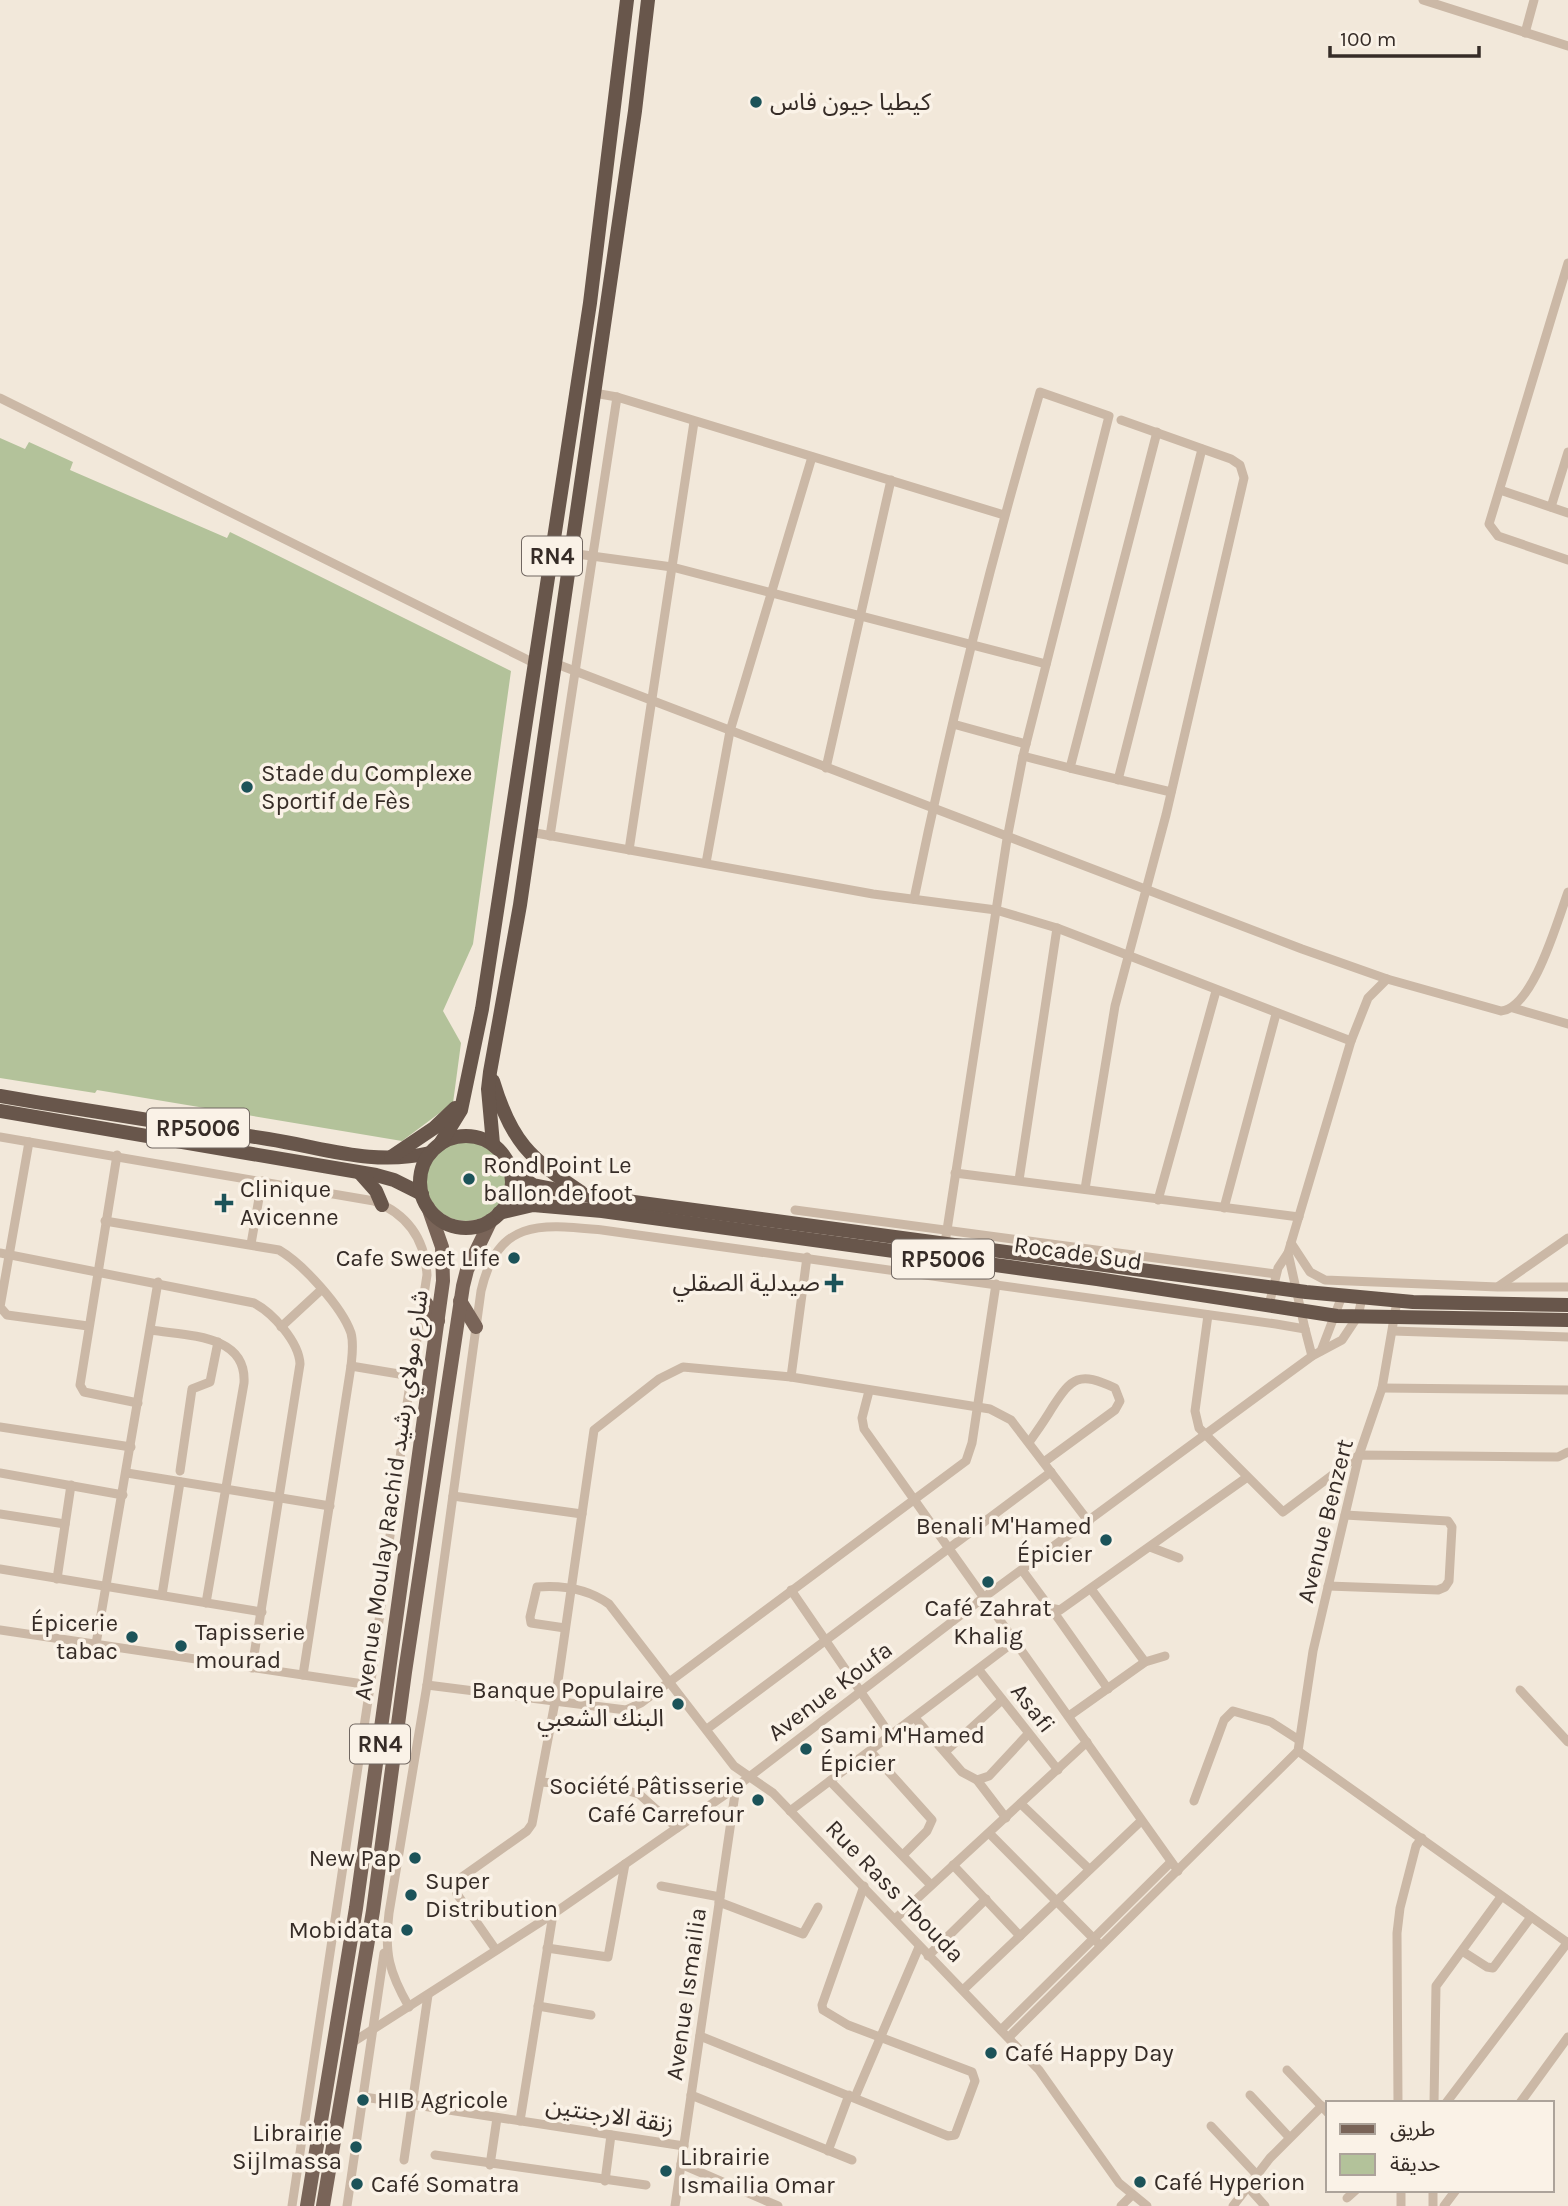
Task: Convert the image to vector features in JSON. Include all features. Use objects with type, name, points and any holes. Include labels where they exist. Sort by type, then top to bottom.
[{"type":"highway","name":"RN4","points":[[425,1200],[423,1165],[457,1119],[466,1093],[536,664],[590,303],[627,0]]},
{"type":"highway","name":"RN4","points":[[495,1217],[509,1198],[511,1171],[501,1152],[493,1144],[488,1089],[490,1072],[530,832],[648,0]]},
{"type":"highway","points":[[490,1072],[504,1117],[515,1136],[538,1162],[589,1196]]},
{"type":"highway","points":[[387,1160],[440,1124],[466,1093]]},
{"type":"highway","name":"RP5006","points":[[0,1096],[387,1160],[435,1148]]},
{"type":"highway","name":"RP5006","points":[[0,1111],[394,1180],[425,1200]]},
{"type":"highway","points":[[435,1148],[450,1138],[472,1136],[493,1144]]},
{"type":"highway","name":"Rocade Sud","points":[[511,1171],[533,1185],[589,1196],[944,1243],[1274,1280],[1297,1290],[1362,1298],[1396,1308],[1568,1320]]},
{"type":"highway","points":[[360,1173],[376,1191],[382,1205]]},
{"type":"highway","points":[[425,1200],[437,1217],[457,1226],[478,1226],[495,1217]]},
{"type":"highway","name":"Rocade Sud","points":[[495,1217],[533,1205],[570,1207],[1337,1316],[1358,1316],[1396,1308],[1460,1303],[1568,1306]]},
{"type":"main road","name":"Avenue Moulay Rachid شارع مولاي رشيد","points":[[307,2206],[356,1908],[438,1321],[444,1264],[425,1200]]},
{"type":"main road","name":"Avenue Moulay Rachid شارع مولاي رشيد","points":[[323,2206],[373,1911],[460,1301],[467,1270],[495,1217]]},
{"type":"main road","points":[[423,1299],[438,1321]]},
{"type":"main road","points":[[460,1301],[476,1326]]},
{"type":"street","points":[[1423,0],[1443,3],[1566,45],[1568,32]]},
{"type":"street","points":[[1525,33],[1534,0]]},
{"type":"street","points":[[1568,263],[1564,295],[1489,524],[1498,536],[1568,560]]},
{"type":"street","points":[[914,899],[971,646],[1004,515],[1040,392],[1109,416],[1023,756],[1007,839],[944,1243]]},
{"type":"street","points":[[594,393],[617,397],[1004,515]]},
{"type":"street","points":[[550,836],[617,397]]},
{"type":"street","points":[[0,398],[536,664]]},
{"type":"street","points":[[1085,1189],[1115,1006],[1171,792],[1244,478],[1243,469],[1236,461],[1121,420]]},
{"type":"street","points":[[629,850],[694,422]]},
{"type":"street","points":[[1070,768],[1157,432]]},
{"type":"street","points":[[1118,780],[1202,449]]},
{"type":"street","points":[[1551,507],[1568,452]]},
{"type":"street","points":[[706,863],[730,731],[812,457]]},
{"type":"street","points":[[826,768],[891,480]]},
{"type":"street","points":[[1500,490],[1568,513]]},
{"type":"street","points":[[570,553],[671,567],[1046,664]]},
{"type":"street","points":[[554,663],[1146,891],[1387,979],[1501,1011],[1513,1008],[1523,999],[1568,892]]},
{"type":"street","points":[[953,724],[1026,744]]},
{"type":"street","points":[[1023,756],[1171,792]]},
{"type":"street","points":[[530,832],[914,899],[996,910],[1057,928],[1351,1041]]},
{"type":"street","points":[[1019,1180],[1057,928]]},
{"type":"street","points":[[1269,1305],[1274,1280],[1290,1248],[1351,1041],[1368,998],[1387,979]]},
{"type":"street","points":[[1158,1200],[1216,991]]},
{"type":"street","points":[[1513,1008],[1568,1024]]},
{"type":"street","points":[[1224,1208],[1276,1014]]},
{"type":"street","points":[[0,1137],[117,1155],[382,1205],[402,1217],[421,1243],[427,1275],[370,1685],[292,2206]]},
{"type":"street","points":[[29,1142],[4,1254],[0,1307],[3,1313],[88,1326]]},
{"type":"street","points":[[117,1155],[80,1389],[138,1403]]},
{"type":"street","points":[[955,1173],[1299,1217]]},
{"type":"street","points":[[251,1244],[261,1181]]},
{"type":"street","points":[[570,1207],[571,1227]]},
{"type":"street","points":[[796,1210],[947,1228],[1274,1280]]},
{"type":"street","points":[[620,1233],[621,1214]]},
{"type":"street","points":[[105,1221],[269,1247],[289,1256],[340,1312],[351,1334],[351,1366],[303,1675]]},
{"type":"street","points":[[350,2206],[385,1944],[427,1685],[476,1326],[484,1277],[504,1245],[516,1235],[536,1226],[571,1227],[807,1257],[1305,1329]]},
{"type":"street","points":[[1498,1287],[1568,1238]]},
{"type":"street","points":[[1290,1248],[1310,1272],[1325,1280],[1568,1287]]},
{"type":"street","points":[[1290,1248],[1300,1310],[1312,1356]]},
{"type":"street","points":[[4,1254],[98,1270],[254,1303],[281,1327],[298,1351],[300,1364],[282,1497],[252,1668]]},
{"type":"street","points":[[791,1377],[807,1257]]},
{"type":"street","points":[[96,1644],[108,1587],[158,1282]]},
{"type":"street","points":[[427,1685],[625,1710],[642,1703],[966,1461],[996,1284]]},
{"type":"street","points":[[1460,1303],[1467,1286]]},
{"type":"street","points":[[281,1327],[321,1290]]},
{"type":"street","points":[[1321,1351],[1337,1316],[1342,1296]]},
{"type":"street","name":"Avenue Koufa","points":[[349,2045],[553,1914],[736,1787],[983,1598],[1312,1356],[1338,1344],[1358,1316],[1362,1298]]},
{"type":"street","name":"Avenue Benzert","points":[[1298,1751],[1313,1651],[1359,1455],[1382,1388],[1396,1308]]},
{"type":"street","points":[[1208,1315],[1195,1411],[1196,1422],[1205,1437],[1283,1512],[1359,1455],[1558,1457],[1568,1452]]},
{"type":"street","points":[[151,1330],[218,1342],[239,1357],[245,1373],[206,1603]]},
{"type":"street","points":[[1393,1331],[1568,1337]]},
{"type":"street","points":[[180,1471],[192,1389],[210,1382],[218,1342]]},
{"type":"street","points":[[351,1366],[411,1376]]},
{"type":"street","points":[[496,1950],[457,1894],[455,1882],[527,1831],[542,1782],[594,1430],[673,1370],[692,1367],[791,1377],[1002,1413],[1030,1441],[1089,1522]]},
{"type":"street","points":[[1030,1441],[1065,1387],[1073,1380],[1083,1378],[1115,1388],[1120,1401],[1115,1410],[1044,1462]]},
{"type":"street","points":[[1382,1388],[1568,1390]]},
{"type":"street","points":[[869,1391],[862,1418],[864,1429],[1178,1871]]},
{"type":"street","points":[[0,1427],[131,1447]]},
{"type":"street","points":[[707,1729],[1051,1472]]},
{"type":"street","points":[[0,1473],[123,1495]]},
{"type":"street","points":[[127,1473],[330,1506]]},
{"type":"street","points":[[1054,1611],[1060,1610],[1091,1589],[1246,1478]]},
{"type":"street","points":[[162,1595],[180,1482]]},
{"type":"street","points":[[57,1579],[71,1485]]},
{"type":"street","points":[[453,1496],[582,1514]]},
{"type":"street","points":[[0,1514],[65,1524]]},
{"type":"street","points":[[1328,1586],[1438,1590],[1445,1587],[1448,1581],[1452,1527],[1448,1521],[1345,1515]]},
{"type":"street","points":[[1150,1547],[1179,1558]]},
{"type":"street","points":[[0,1569],[262,1612]]},
{"type":"street","points":[[1022,1570],[1108,1689]]},
{"type":"street","points":[[565,1629],[535,1625],[530,1617],[537,1587],[571,1588]]},
{"type":"street","name":"Rue Rass Tbouda","points":[[571,1588],[589,1592],[609,1604],[671,1680],[734,1766],[766,1786],[1009,2038],[1039,2070],[1101,2159],[1131,2196],[1147,2206]]},
{"type":"street","points":[[1091,1589],[1145,1662]]},
{"type":"street","points":[[791,1590],[891,1736]]},
{"type":"street","points":[[0,1630],[370,1685]]},
{"type":"street","points":[[790,1811],[1015,1641]]},
{"type":"street","points":[[1069,1716],[1145,1662],[1166,1656]]},
{"type":"street","name":"Asafi","points":[[979,1670],[1058,1770]]},
{"type":"street","points":[[1520,1690],[1568,1742]]},
{"type":"street","points":[[945,1752],[1002,1700]]},
{"type":"street","points":[[1194,1801],[1224,1720],[1233,1711],[1271,1722],[1299,1740]]},
{"type":"street","points":[[915,1718],[962,1772],[977,1780],[1006,1818]]},
{"type":"street","points":[[977,1780],[989,1776],[1028,1734]]},
{"type":"street","points":[[895,1919],[1087,1742]]},
{"type":"street","points":[[1001,2030],[1178,1871],[1298,1751],[1568,1943],[1448,2101]]},
{"type":"street","points":[[871,1752],[932,1819],[927,1830],[903,1855]]},
{"type":"street","points":[[830,1781],[931,1885]]},
{"type":"street","points":[[542,1782],[625,1790],[639,1794],[677,1828]]},
{"type":"street","name":"Avenue Ismailia","points":[[675,2206],[736,1787]]},
{"type":"street","points":[[1021,1804],[1088,1869]]},
{"type":"street","points":[[963,1990],[1141,1821]]},
{"type":"street","points":[[990,1834],[1098,1943]]},
{"type":"street","points":[[1396,2101],[1397,1933],[1400,1908],[1416,1846],[1422,1838]]},
{"type":"street","points":[[1009,2038],[1171,1862]]},
{"type":"street","points":[[547,1948],[608,1957],[625,1864]]},
{"type":"street","points":[[953,1865],[1020,1936]]},
{"type":"street","points":[[661,1886],[720,1899],[803,1934],[817,1907]]},
{"type":"street","points":[[700,2036],[948,2136],[957,2133],[975,2081],[972,2072],[826,2014],[822,2005],[864,1886]]},
{"type":"street","points":[[1434,2101],[1436,1986],[1501,1897]]},
{"type":"street","points":[[928,1956],[986,1899]]},
{"type":"street","points":[[520,2121],[553,1914]]},
{"type":"street","points":[[1462,1951],[1486,1967],[1493,1968],[1531,1917]]},
{"type":"street","points":[[385,1944],[395,1982],[409,2007]]},
{"type":"street","points":[[828,2151],[919,1947]]},
{"type":"street","points":[[404,2160],[428,1995]]},
{"type":"street","points":[[538,2006],[592,2015]]},
{"type":"street","points":[[1521,2101],[1568,2037]]},
{"type":"street","points":[[1233,2206],[1289,2137],[1325,2110],[1287,2070]]},
{"type":"street","points":[[691,2095],[852,2160]]},
{"type":"street","points":[[1250,2095],[1289,2137]]},
{"type":"street","name":"زنقة الارجنتين","points":[[364,2096],[684,2146]]},
{"type":"street","points":[[490,2165],[497,2118]]},
{"type":"street","points":[[1211,2126],[1257,2175]]},
{"type":"street","points":[[604,2181],[611,2135]]},
{"type":"street","points":[[435,2155],[490,2165],[646,2185]]},
{"type":"street","points":[[681,2164],[778,2206]]},
{"type":"street","points":[[1248,2187],[1265,2206]]},
{"type":"street","points":[[1348,2198],[1354,2192]]},
{"type":"street","points":[[1121,2206],[1131,2196]]},
{"type":"green space","name":"Stade du Complexe Sportif de Fès","points":[[0,438],[25,449],[29,442],[73,462],[70,470],[227,538],[230,532],[511,671],[473,944],[443,1011],[461,1043],[453,1103],[402,1141],[97,1090],[95,1093],[0,1078]]},
{"type":"green space","points":[[466,1141],[481,1144],[494,1153],[503,1166],[506,1181],[503,1196],[494,1209],[481,1218],[466,1221],[451,1218],[438,1209],[429,1196],[426,1181],[429,1166],[438,1153],[451,1144]]},
{"type":"place","name":"كيطيا جيون فاس","points":[[756,102]]},
{"type":"place","name":"Stade du Complexe Sportif de Fès","points":[[247,787]]},
{"type":"place","name":"Rond Point Le ballon de foot","points":[[469,1179]]},
{"type":"place","name":"Clinique Avicenne","points":[[224,1203]]},
{"type":"place","name":"Cafe Sweet Life","points":[[514,1258]]},
{"type":"place","name":"صيدلية الصقلي","points":[[834,1283]]},
{"type":"place","name":"Benali M'Hamed Épicier","points":[[1106,1540]]},
{"type":"place","name":"Café Zahrat Khalig","points":[[988,1582]]},
{"type":"place","name":"Épicerie tabac","points":[[132,1637]]},
{"type":"place","name":"Tapisserie mourad","points":[[181,1646]]},
{"type":"place","name":"Banque Populaire البنك الشعبي","points":[[678,1704]]},
{"type":"place","name":"Sami M'Hamed Épicier","points":[[806,1749]]},
{"type":"place","name":"Société Pâtisserie Café Carrefour","points":[[758,1800]]},
{"type":"place","name":"New Pap","points":[[415,1858]]},
{"type":"place","name":"Super Distribution","points":[[411,1895]]},
{"type":"place","name":"Mobidata","points":[[407,1930]]},
{"type":"place","name":"Café Happy Day","points":[[991,2053]]},
{"type":"place","name":"HIB Agricole","points":[[363,2100]]},
{"type":"place","name":"Librairie Sijlmassa","points":[[356,2147]]},
{"type":"place","name":"Librairie Ismailia Omar","points":[[666,2171]]},
{"type":"place","name":"Café Hyperion","points":[[1140,2182]]},
{"type":"place","name":"Café Somatra","points":[[357,2184]]}]
